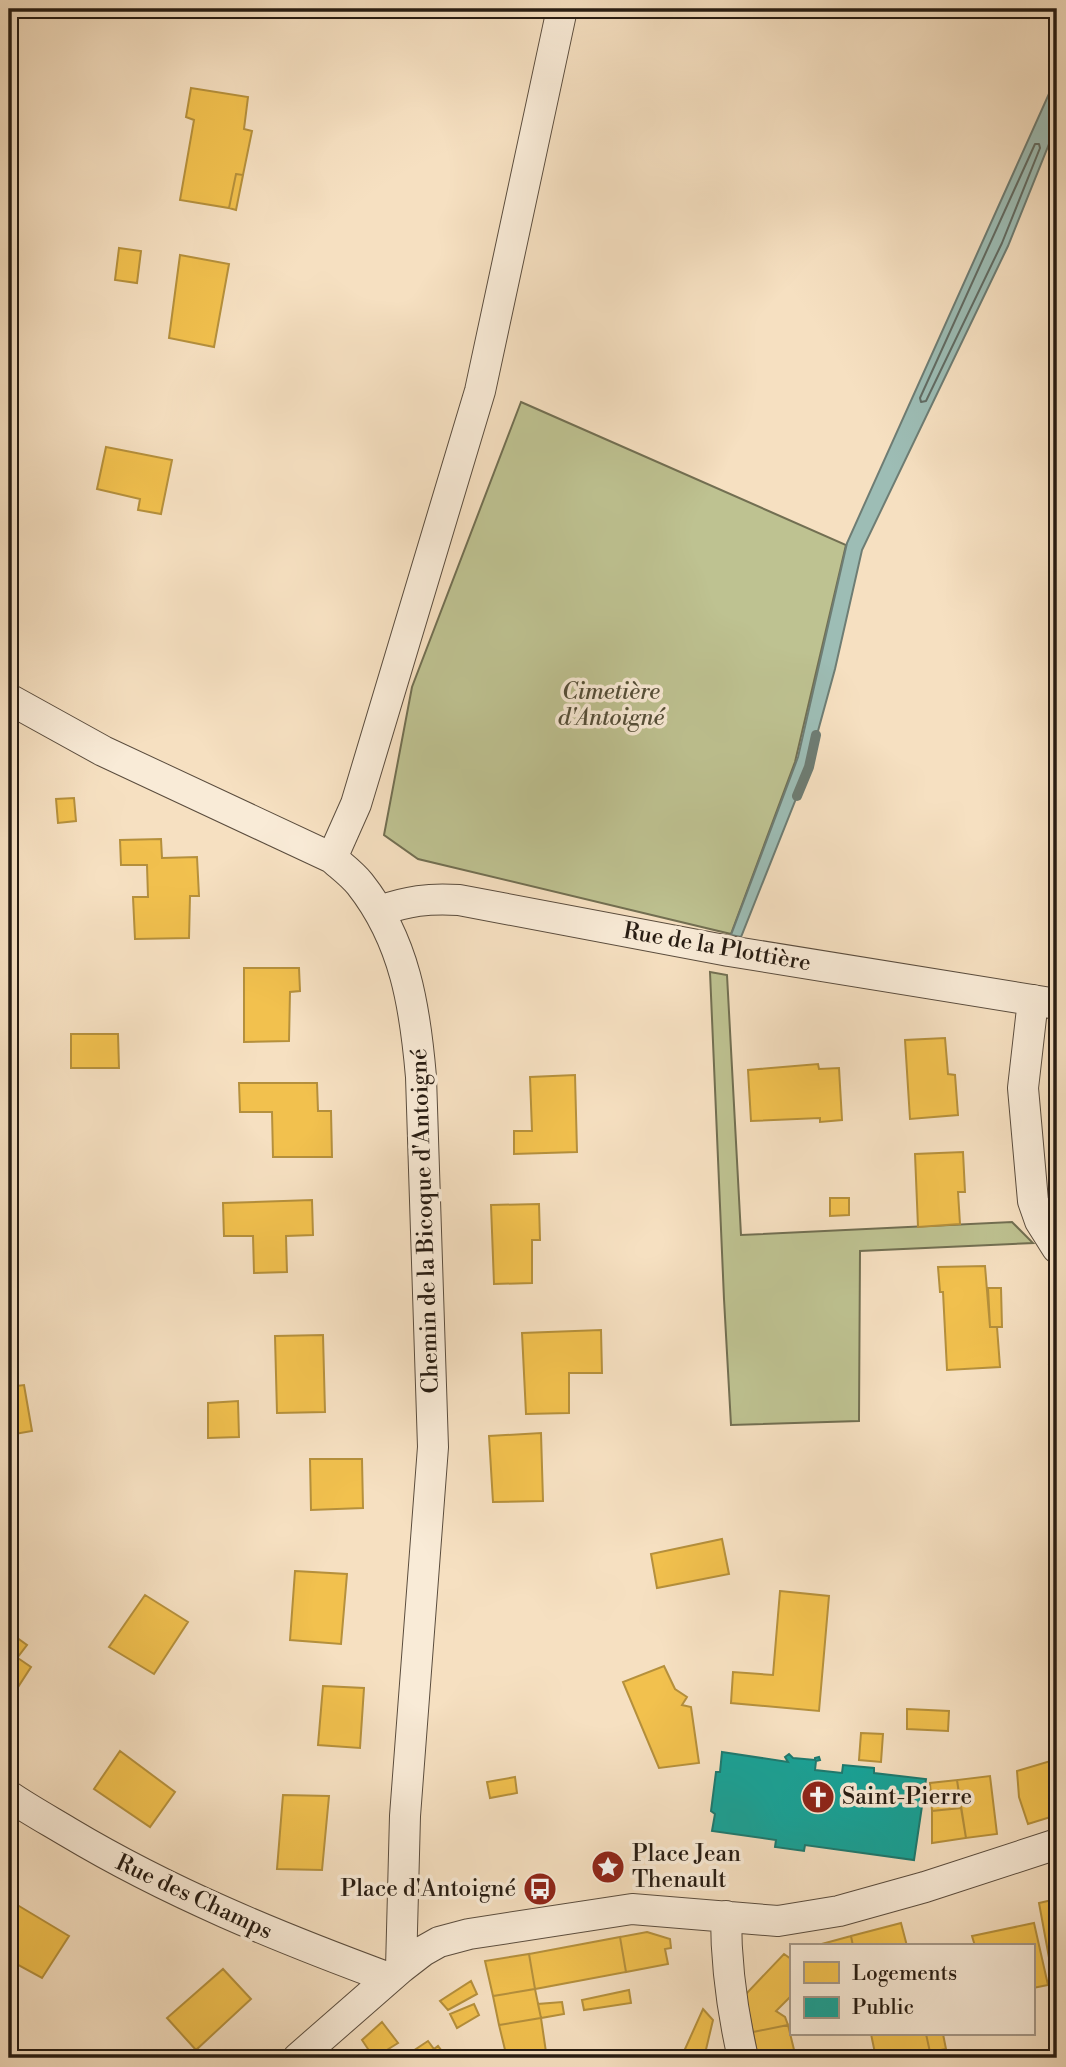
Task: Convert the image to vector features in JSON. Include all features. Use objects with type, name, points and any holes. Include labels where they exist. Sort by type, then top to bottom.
[{"type":"street","points":[[332,858],[356,804],[480,391],[562,9]]},
{"type":"street","name":"Chemin de la Bicoque d'Antoigné","points":[[9,699],[103,751],[332,858],[359,882],[379,911],[400,957],[416,1018],[421,1077],[433,1447],[395,1973]]},
{"type":"street","name":"Rue de la Plottière","points":[[379,911],[408,901],[459,900],[729,951],[1045,1002]]},
{"type":"street","points":[[1045,1002],[1023,1087],[1033,1201],[1040,1221],[1057,1248]]},
{"type":"street","name":"Rue des Champs","points":[[9,1796],[109,1857],[199,1903],[291,1942],[395,1973]]},
{"type":"street","points":[[298,2058],[395,1973],[439,1942],[469,1934],[632,1909],[778,1922],[839,1911],[925,1887],[1057,1844]]},
{"type":"street","points":[[726,1916],[726,1961],[743,2058]]},
{"type":"green space","name":"Cimetière d'Antoigné","points":[[521,402],[846,545],[795,762],[731,934],[418,859],[384,835],[412,687]]},
{"type":"green space","points":[[710,972],[727,975],[741,1235],[1012,1222],[1033,1243],[860,1251],[859,1421],[731,1425]]},
{"type":"water","points":[[1057,76],[1057,124],[1008,246],[862,550],[835,669],[807,771],[741,937],[731,935],[798,757],[847,543]]},
{"type":"building: Logements","points":[[191,88],[248,97],[244,129],[252,131],[243,175],[236,174],[229,208],[180,200],[194,120],[186,117]]},
{"type":"building: Logements","points":[[236,174],[243,175],[236,210],[229,208]]},
{"type":"building: Logements","points":[[119,248],[141,251],[137,283],[115,280]]},
{"type":"building: Logements","points":[[180,255],[229,264],[214,347],[169,338]]},
{"type":"building: Logements","points":[[106,447],[172,460],[161,514],[138,510],[140,499],[97,489]]},
{"type":"building: Logements","points":[[74,798],[76,821],[58,823],[56,799]]},
{"type":"building: Logements","points":[[161,839],[162,858],[197,857],[199,896],[190,896],[189,938],[135,939],[133,897],[148,897],[147,865],[121,865],[120,840]]},
{"type":"building: Logements","points":[[244,968],[299,968],[300,991],[290,992],[289,1041],[244,1042]]},
{"type":"building: Logements","points":[[71,1034],[118,1034],[119,1068],[71,1068]]},
{"type":"building: Logements","points":[[945,1038],[948,1074],[955,1075],[958,1115],[910,1119],[905,1040]]},
{"type":"building: Logements","points":[[818,1064],[819,1069],[839,1068],[842,1120],[820,1122],[820,1118],[751,1121],[748,1070]]},
{"type":"building: Logements","points":[[575,1075],[577,1152],[514,1154],[514,1131],[532,1131],[530,1077]]},
{"type":"building: Logements","points":[[239,1083],[317,1083],[318,1111],[331,1111],[332,1157],[273,1157],[272,1112],[240,1112]]},
{"type":"building: Logements","points":[[963,1152],[965,1192],[958,1192],[960,1224],[918,1227],[915,1154]]},
{"type":"building: Logements","points":[[830,1198],[849,1198],[849,1215],[830,1216]]},
{"type":"building: Logements","points":[[312,1200],[313,1235],[286,1236],[287,1272],[254,1273],[253,1236],[224,1236],[223,1203]]},
{"type":"building: Logements","points":[[539,1204],[540,1240],[532,1240],[532,1283],[494,1284],[491,1205]]},
{"type":"building: Logements","points":[[985,1266],[990,1327],[997,1327],[1000,1367],[947,1370],[943,1292],[940,1292],[938,1267]]},
{"type":"building: Logements","points":[[988,1288],[1001,1288],[1002,1327],[990,1327]]},
{"type":"building: Logements","points":[[601,1330],[602,1373],[569,1373],[569,1413],[526,1414],[522,1333]]},
{"type":"building: Logements","points":[[323,1335],[325,1412],[277,1413],[275,1336]]},
{"type":"building: Logements","points":[[1049,1365],[1057,1365],[1057,1414],[1054,1415]]},
{"type":"building: Logements","points":[[24,1385],[32,1431],[9,1435],[9,1387]]},
{"type":"building: Logements","points":[[238,1401],[239,1437],[208,1438],[208,1403]]},
{"type":"building: Logements","points":[[541,1433],[543,1501],[493,1502],[489,1436]]},
{"type":"building: Logements","points":[[310,1459],[362,1459],[363,1508],[311,1510]]},
{"type":"building: Logements","points":[[722,1539],[729,1574],[657,1588],[651,1554]]},
{"type":"building: Logements","points":[[295,1571],[347,1574],[341,1644],[290,1640]]},
{"type":"building: Logements","points":[[780,1591],[829,1596],[819,1711],[731,1703],[733,1672],[773,1675]]},
{"type":"building: Logements","points":[[145,1595],[188,1622],[154,1674],[109,1647]]},
{"type":"building: Logements","points":[[9,1632],[27,1645],[17,1658],[9,1652]]},
{"type":"building: Logements","points":[[9,1652],[31,1667],[9,1701]]},
{"type":"building: Logements","points":[[664,1666],[675,1689],[687,1697],[682,1705],[691,1707],[699,1763],[659,1768],[623,1682]]},
{"type":"building: Logements","points":[[323,1686],[364,1688],[360,1748],[318,1745]]},
{"type":"building: Logements","points":[[907,1709],[949,1711],[948,1731],[907,1729]]},
{"type":"building: Logements","points":[[861,1733],[883,1734],[881,1762],[859,1760]]},
{"type":"building: Logements","points":[[120,1751],[175,1792],[150,1827],[94,1789]]},
{"type":"building: Logements","points":[[1057,1759],[1057,1815],[1028,1824],[1019,1797],[1017,1771]]},
{"type":"building: Logements","points":[[990,1776],[997,1834],[966,1838],[957,1780]]},
{"type":"building: Logements","points":[[515,1777],[517,1793],[490,1798],[487,1782]]},
{"type":"building: Logements","points":[[957,1780],[961,1808],[932,1811],[930,1783]]},
{"type":"building: Logements","points":[[283,1795],[329,1796],[322,1870],[277,1869]]},
{"type":"building: Logements","points":[[961,1808],[966,1838],[932,1843],[932,1811]]},
{"type":"building: Logements","points":[[9,1900],[69,1936],[42,1978],[9,1960]]},
{"type":"building: Logements","points":[[1052,1900],[1057,1929],[1057,1985],[1054,1985],[1039,1903]]},
{"type":"building: Logements","points":[[901,1923],[906,1944],[853,1944],[851,1936]]},
{"type":"building: Logements","points":[[1034,1923],[1048,1985],[1034,1988],[1034,1944],[974,1944],[972,1936]]},
{"type":"building: Logements","points":[[647,1932],[670,1939],[671,1948],[665,1949],[668,1964],[626,1972],[620,1937]]},
{"type":"building: Logements","points":[[851,1936],[853,1944],[822,1944]]},
{"type":"building: Logements","points":[[620,1937],[626,1972],[535,1989],[529,1954]]},
{"type":"building: Logements","points":[[529,1954],[535,1989],[493,1996],[485,1961]]},
{"type":"building: Logements","points":[[784,1954],[790,1958],[790,1997],[776,2011],[785,2017],[788,2025],[753,2032],[745,1995]]},
{"type":"building: Logements","points":[[223,1969],[251,1999],[196,2050],[167,2018]]},
{"type":"building: Logements","points":[[471,1981],[477,1994],[448,2010],[440,2001]]},
{"type":"building: Logements","points":[[535,1989],[541,2018],[499,2025],[493,1996]]},
{"type":"building: Logements","points":[[629,1990],[631,2003],[584,2010],[582,2000]]},
{"type":"building: Logements","points":[[562,2002],[564,2014],[541,2018],[538,2004]]},
{"type":"building: Logements","points":[[474,2004],[479,2015],[457,2028],[450,2014]]},
{"type":"building: Logements","points":[[703,2009],[713,2020],[704,2058],[681,2058]]},
{"type":"building: Logements","points":[[541,2018],[546,2052],[507,2058],[499,2025]]},
{"type":"building: Logements","points":[[382,2022],[398,2043],[374,2058],[362,2040]]},
{"type":"building: Logements","points":[[788,2025],[796,2058],[758,2058],[753,2032]]},
{"type":"building: Logements","points":[[871,2036],[926,2036],[930,2052],[897,2058],[876,2058]]},
{"type":"building: Logements","points":[[926,2036],[943,2036],[946,2049],[930,2052]]},
{"type":"building: Logements","points":[[428,2041],[434,2049],[438,2046],[447,2058],[410,2058],[407,2055]]},
{"type":"building: Logements","points":[[548,2053],[649,2058],[548,2058]]},
{"type":"building: Public","name":"Saint-Pierre","points":[[722,1752],[788,1762],[785,1757],[789,1754],[793,1758],[815,1760],[819,1757],[815,1770],[842,1773],[843,1765],[874,1768],[874,1773],[926,1779],[914,1860],[805,1845],[804,1851],[775,1847],[776,1840],[712,1831],[715,1814],[711,1811],[716,1772],[720,1772]]},
{"type":"waterway","points":[[797,796],[809,767],[816,735]]},
{"type":"place","name":"Saint-Pierre","points":[[818,1797]]},
{"type":"place","name":"Place Jean Thenault","points":[[608,1867]]},
{"type":"place","name":"Place d'Antoigné","points":[[540,1889]]}]
